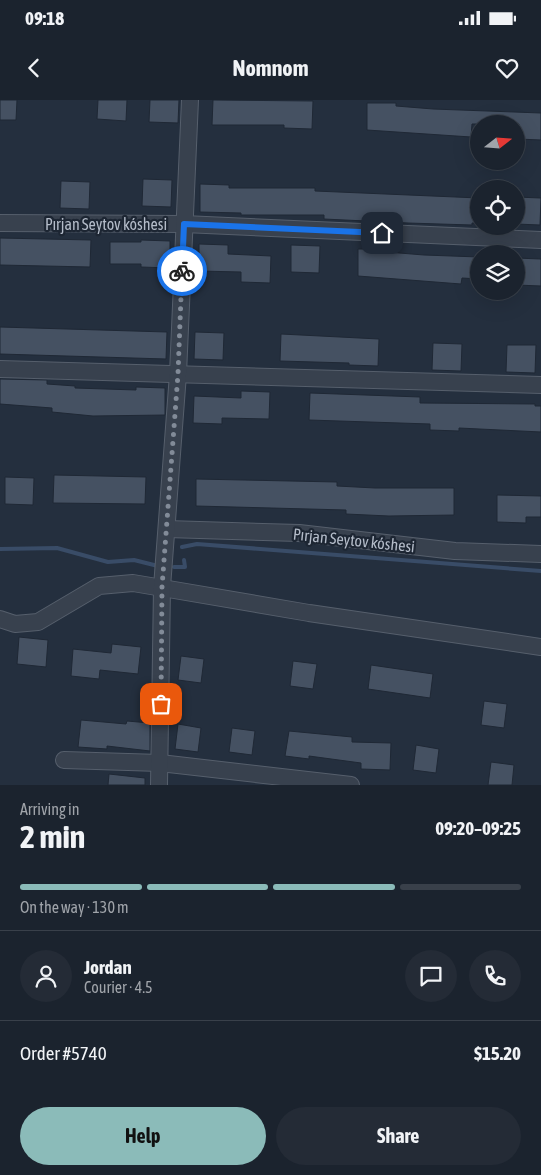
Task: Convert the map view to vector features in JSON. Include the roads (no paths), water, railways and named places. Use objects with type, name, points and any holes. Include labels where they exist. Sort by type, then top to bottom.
[{"type":"street","points":[[159,785],[162,587],[178,374],[190,100]]},
{"type":"street","name":"Pırjan Seytov kóshesi","points":[[0,223],[184,224],[541,240]]},
{"type":"street","points":[[0,369],[541,385]]},
{"type":"street","name":"Pırjan Seytov kóshesi","points":[[167,529],[299,533],[455,551],[541,554]]},
{"type":"street","points":[[0,619],[15,624],[38,622],[99,586],[133,583],[310,613],[541,647]]},
{"type":"street","points":[[64,760],[160,763],[351,785]]},
{"type":"waterway","points":[[182,547],[197,544],[541,571]]},
{"type":"waterway","points":[[0,549],[57,548],[108,562],[134,560],[158,566]]},
{"type":"waterway","points":[[174,567],[185,567],[184,560]]}]
